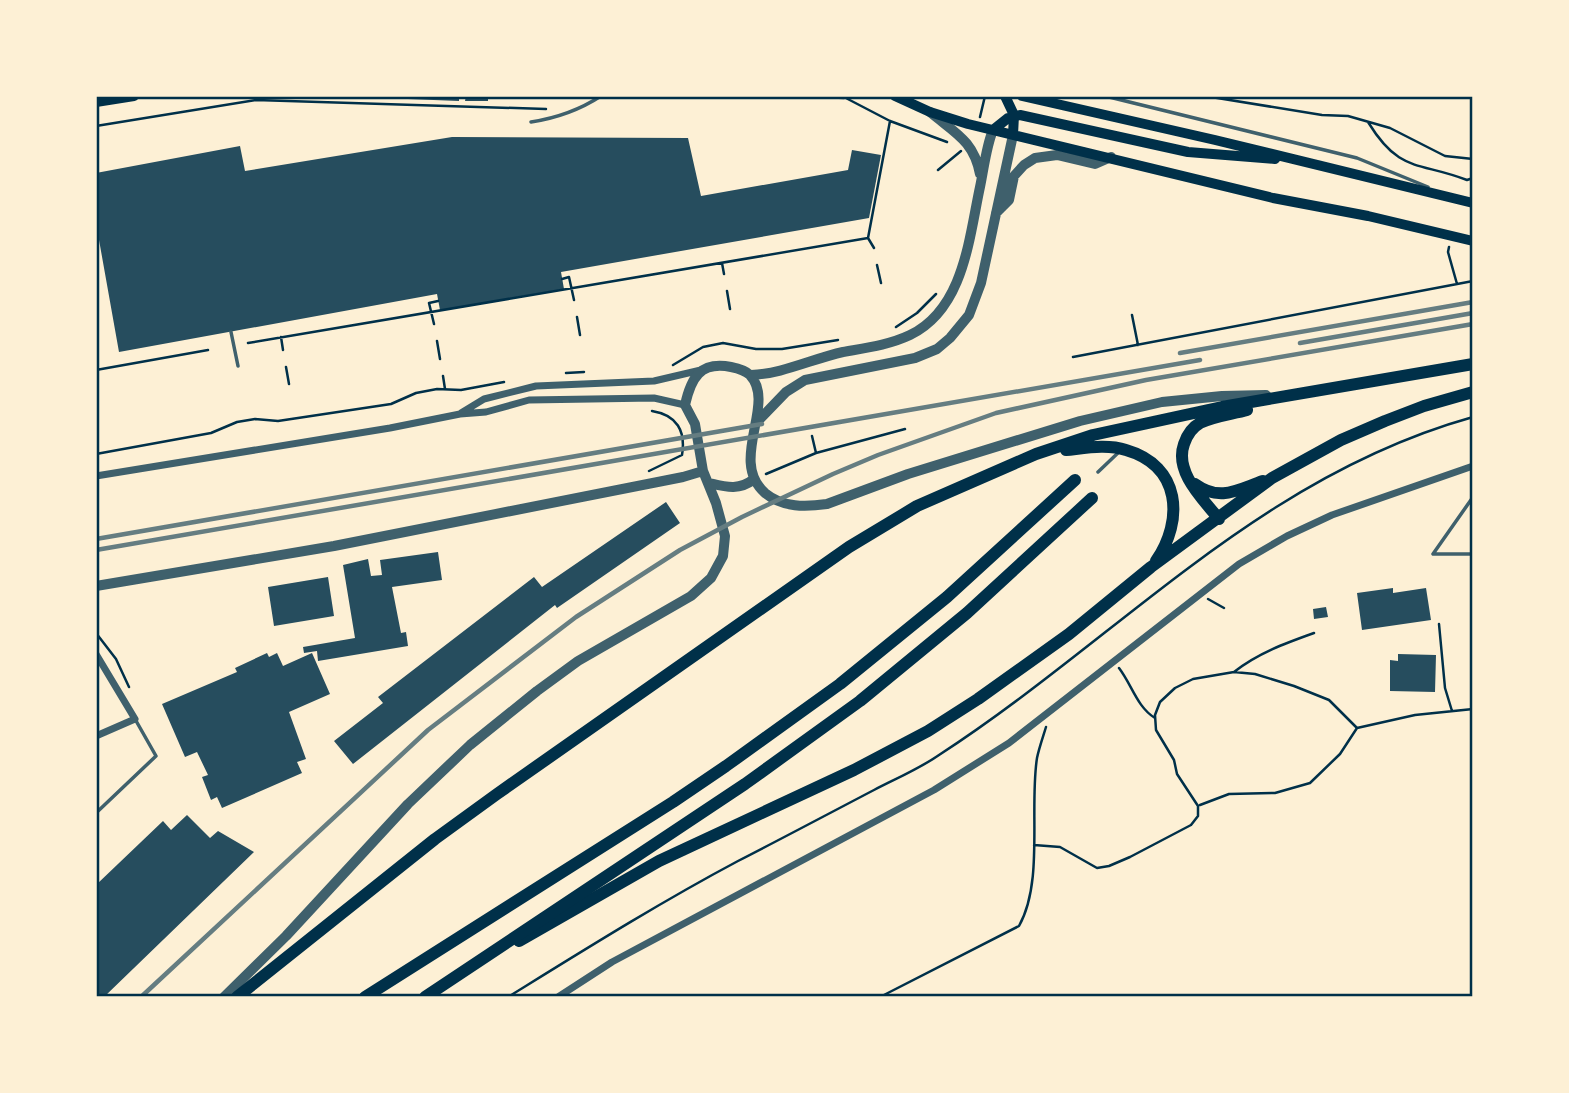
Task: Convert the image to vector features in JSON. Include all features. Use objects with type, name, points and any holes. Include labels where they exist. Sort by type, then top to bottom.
[{"type":"main road","points":[[96,102],[134,96]]},
{"type":"main road","points":[[895,96],[930,112],[993,130],[1273,198],[1368,216],[1473,241]]},
{"type":"main road","points":[[1005,96],[1014,115],[1013,135]]},
{"type":"main road","points":[[1022,96],[1473,203]]},
{"type":"main road","points":[[993,130],[1001,121],[1014,115],[1025,116],[1188,152],[1305,161]]},
{"type":"main road","points":[[237,997],[435,839],[590,727],[849,547],[917,506],[1036,454],[1093,435],[1209,410],[1473,364]]},
{"type":"main road","points":[[1189,479],[1214,494],[1228,494],[1272,478],[1352,435],[1424,406],[1473,392]]},
{"type":"main road","points":[[1219,519],[1189,479],[1182,465],[1181,451],[1190,430],[1201,422],[1294,395]]},
{"type":"main road","points":[[1036,454],[1095,447],[1121,449],[1146,459],[1169,484],[1173,496],[1173,528],[1152,567]]},
{"type":"main road","points":[[473,967],[659,861],[854,770],[928,731],[1069,634],[1152,567],[1272,478]]},
{"type":"main road","points":[[365,997],[695,788],[829,693],[947,597],[1075,480]]},
{"type":"main road","points":[[425,997],[745,785],[860,701],[967,613],[1092,498]]},
{"type":"street","points":[[930,112],[970,144],[977,157],[981,181]]},
{"type":"street","points":[[460,414],[484,399],[536,386],[654,381],[718,364],[736,368],[751,376],[771,374],[826,356],[895,341],[912,334],[943,309],[955,285],[967,249],[993,130]]},
{"type":"street","points":[[757,422],[786,391],[805,380],[915,358],[937,349],[950,338],[969,316],[981,283],[1013,135]]},
{"type":"street","points":[[996,213],[1009,200],[1014,176],[1035,158],[1057,155],[1095,164],[1111,157]]},
{"type":"street","points":[[224,997],[286,936],[408,804],[470,745],[579,661],[691,596],[711,578],[723,556],[724,536],[703,471],[695,424],[685,405],[695,376],[705,369]]},
{"type":"street","points":[[751,376],[759,395],[750,454],[754,479],[774,499],[801,507],[827,504],[975,452],[1080,421],[1162,402],[1222,396],[1294,395]]},
{"type":"street","points":[[96,476],[460,414],[486,412],[529,400],[654,398],[685,405]]},
{"type":"street","points":[[558,997],[612,962],[934,790],[1009,743],[1239,564],[1287,536],[1332,515],[1400,489],[1473,466]]},
{"type":"street","points":[[96,586],[334,547],[703,471]]},
{"type":"street","points":[[709,483],[739,488],[754,479]]},
{"type":"street","points":[[96,654],[135,719],[96,736]]},
{"type":"lane","points":[[531,122],[579,110],[601,96]]},
{"type":"lane","points":[[1105,96],[1357,158],[1406,176],[1445,196]]},
{"type":"lane","points":[[231,332],[238,366]]},
{"type":"lane","points":[[1098,472],[1121,449]]},
{"type":"lane","points":[[1473,497],[1433,554],[1473,554]]},
{"type":"lane","points":[[96,813],[156,756],[135,719]]},
{"type":"path","points":[[802,96],[843,97],[890,121],[949,143]]},
{"type":"path","points":[[979,119],[985,96]]},
{"type":"path","points":[[1205,96],[1367,120],[1390,128],[1446,156],[1473,159]]},
{"type":"path","points":[[96,126],[256,100],[550,109]]},
{"type":"path","points":[[1367,120],[1379,141],[1409,165],[1466,180],[1473,178]]},
{"type":"path","points":[[874,247],[868,239],[890,121]]},
{"type":"path","points":[[956,146],[962,150],[965,158]]},
{"type":"path","points":[[938,170],[962,150]]},
{"type":"path","points":[[1451,237],[1448,251],[1457,284]]},
{"type":"path","points":[[248,343],[868,239]]},
{"type":"path","points":[[722,263],[724,274]]},
{"type":"path","points":[[877,265],[881,283]]},
{"type":"path","points":[[562,279],[569,277],[574,300]]},
{"type":"path","points":[[1073,357],[1473,281]]},
{"type":"path","points":[[895,327],[917,313],[940,288]]},
{"type":"path","points":[[727,291],[730,309]]},
{"type":"path","points":[[433,324],[429,303],[438,301]]},
{"type":"path","points":[[1132,315],[1138,345]]},
{"type":"path","points":[[577,317],[580,335]]},
{"type":"path","points":[[281,337],[283,350]]},
{"type":"path","points":[[670,367],[703,347],[723,344],[756,349],[782,349],[847,338]]},
{"type":"path","points":[[437,341],[440,359]]},
{"type":"path","points":[[96,370],[208,350]]},
{"type":"path","points":[[286,367],[289,384]]},
{"type":"path","points":[[443,376],[445,389]]},
{"type":"path","points":[[96,454],[211,433],[237,422],[255,419],[278,421],[391,404],[416,393],[437,389]]},
{"type":"path","points":[[641,474],[682,455],[684,445],[681,429],[675,420],[663,413],[652,411]]},
{"type":"path","points":[[754,479],[816,453],[905,429]]},
{"type":"path","points":[[812,436],[816,453]]},
{"type":"path","points":[[1199,595],[1224,608]]},
{"type":"path","points":[[1439,624],[1445,688],[1452,712]]},
{"type":"path","points":[[96,633],[116,659],[130,690]]},
{"type":"path","points":[[1234,672],[1246,662],[1273,648],[1314,633]]},
{"type":"path","points":[[1114,661],[1130,682],[1143,710],[1155,718]]},
{"type":"path","points":[[1034,845],[1060,847],[1097,868],[1109,866],[1191,825],[1198,816],[1198,806],[1177,774],[1174,760],[1156,730],[1155,718],[1160,702],[1175,688],[1193,680],[1234,672],[1255,674],[1329,700],[1357,727]]},
{"type":"path","points":[[1198,806],[1229,794],[1275,793],[1310,783],[1340,754],[1357,727],[1415,715],[1473,709]]},
{"type":"path","points":[[880,997],[1019,926],[1028,911],[1034,845],[1037,758],[1052,710]]},
{"type":"building","points":[[409,96],[459,96],[459,101],[408,99]]},
{"type":"building","points":[[466,96],[488,96],[488,101],[465,101]]},
{"type":"building","points":[[452,137],[688,138],[701,196],[848,170],[852,150],[881,155],[869,218],[561,272],[564,289],[440,310],[437,294],[119,352],[96,223],[96,173],[240,146],[245,171]]},
{"type":"building","points":[[666,502],[680,523],[557,608],[555,605],[353,764],[334,741],[383,703],[378,697],[534,577],[542,587]]},
{"type":"building","points":[[438,552],[442,580],[392,587],[401,633],[406,632],[408,646],[318,661],[317,651],[304,653],[303,647],[355,638],[343,565],[368,559],[371,576],[382,575],[380,560]]},
{"type":"building","points":[[328,577],[334,616],[274,626],[268,587]]},
{"type":"building","points":[[1393,588],[1393,593],[1426,588],[1431,620],[1362,630],[1357,593]]},
{"type":"building","points":[[1326,607],[1328,617],[1314,619],[1313,609]]},
{"type":"building","points":[[267,653],[269,657],[277,653],[283,666],[312,653],[330,694],[289,712],[306,759],[297,762],[302,773],[222,808],[217,797],[211,800],[202,777],[208,775],[197,752],[185,757],[162,704],[237,672],[235,668]]},
{"type":"building","points":[[1398,654],[1436,655],[1435,692],[1390,691],[1390,660],[1398,661]]},
{"type":"building","points":[[187,815],[210,838],[218,831],[254,852],[104,997],[96,997],[96,885],[163,821],[171,830]]},
{"type":"railway","points":[[1180,353],[1473,302]]},
{"type":"railway","points":[[1300,343],[1473,313]]},
{"type":"railway","points":[[141,997],[428,730],[576,617],[680,550],[742,517],[878,455],[996,413],[1146,380],[1473,324]]},
{"type":"railway","points":[[96,550],[1200,360]]},
{"type":"railway","points":[[96,539],[762,424]]}]
